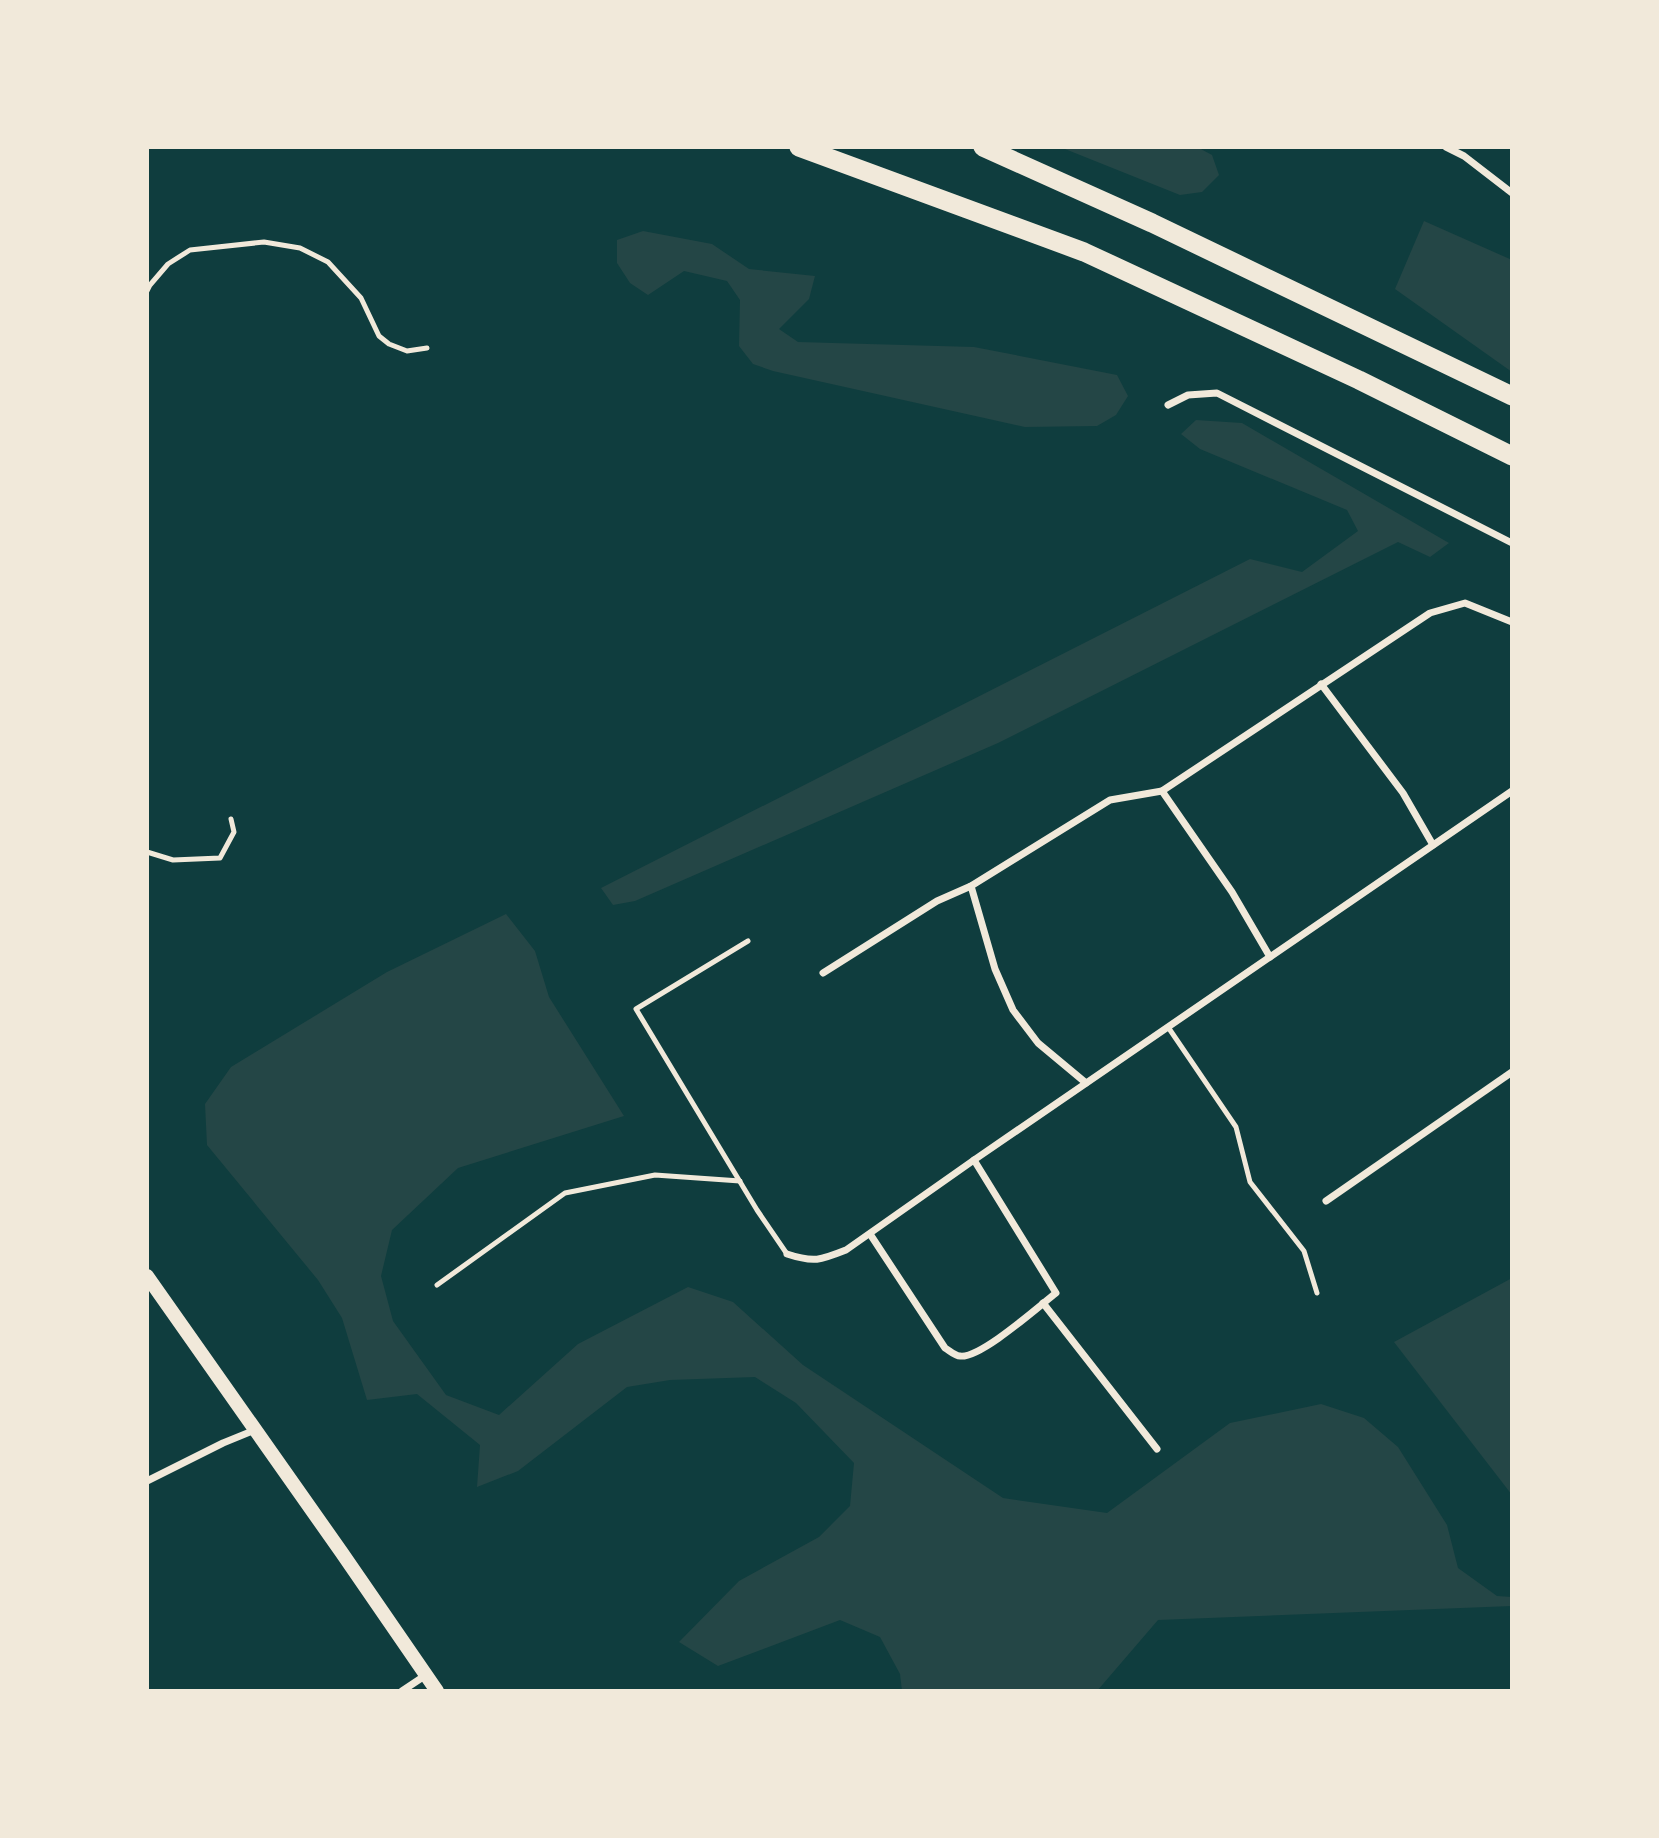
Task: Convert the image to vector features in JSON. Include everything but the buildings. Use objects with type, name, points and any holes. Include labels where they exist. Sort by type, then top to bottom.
[{"type":"highway","points":[[799,147],[1084,253],[1360,380],[1512,456]]},
{"type":"highway","points":[[983,147],[1152,223],[1512,396]]},
{"type":"main road","points":[[147,1276],[437,1691]]},
{"type":"street","points":[[1446,147],[1464,156],[1512,192]]},
{"type":"street","points":[[1168,404],[1188,395],[1217,393],[1512,542]]},
{"type":"street","points":[[823,973],[937,901],[971,887],[1110,800],[1162,791],[1430,613],[1465,603],[1512,622]]},
{"type":"street","points":[[1321,684],[1403,793],[1433,845]]},
{"type":"street","points":[[1162,791],[1232,892],[1269,957]]},
{"type":"street","points":[[787,1254],[804,1260],[822,1259],[846,1250],[1512,791]]},
{"type":"street","points":[[971,887],[995,969],[1013,1010],[1038,1043],[1086,1083]]},
{"type":"street","points":[[1326,1200],[1512,1072]]},
{"type":"street","points":[[870,1234],[946,1348],[958,1356],[968,1356],[999,1338],[1056,1293],[974,1160]]},
{"type":"street","points":[[1043,1303],[1157,1449]]},
{"type":"street","points":[[147,1481],[223,1443],[256,1430]]},
{"type":"street","points":[[402,1691],[426,1674]]},
{"type":"lane","points":[[147,291],[168,264],[190,250],[264,242],[300,248],[328,262],[362,298],[379,336],[389,344],[407,351],[427,348]]},
{"type":"lane","points":[[147,852],[173,860],[220,858],[234,832],[231,819]]},
{"type":"lane","points":[[748,941],[635,1009],[787,1254]]},
{"type":"lane","points":[[1168,1027],[1236,1127],[1250,1182],[1304,1251],[1317,1293]]},
{"type":"lane","points":[[437,1285],[565,1194],[655,1175],[740,1181]]},
{"type":"shaded area","points":[[1060,147],[1197,147],[1212,155],[1219,175],[1202,192],[1180,195]]},
{"type":"shaded area","points":[[1424,221],[1512,260],[1512,372],[1395,289]]},
{"type":"shaded area","points":[[643,231],[712,244],[749,269],[815,276],[809,299],[779,329],[798,342],[974,347],[1117,375],[1128,396],[1116,415],[1097,426],[1025,427],[773,371],[753,364],[739,346],[740,300],[727,281],[684,271],[648,295],[630,283],[617,263],[617,240]]},
{"type":"shaded area","points":[[1196,420],[1242,423],[1449,543],[1430,557],[1398,542],[998,743],[635,901],[613,905],[601,888],[1250,559],[1302,572],[1358,531],[1347,510],[1200,449],[1181,434]]},
{"type":"shaded area","points":[[506,914],[535,951],[549,997],[624,1116],[458,1168],[392,1230],[381,1276],[393,1321],[446,1395],[499,1415],[578,1344],[688,1287],[733,1302],[803,1365],[1003,1498],[1107,1513],[1230,1423],[1321,1404],[1364,1418],[1398,1447],[1447,1525],[1458,1568],[1497,1596],[1512,1597],[1512,1606],[1158,1620],[1097,1691],[902,1691],[900,1674],[880,1637],[840,1620],[718,1666],[679,1642],[739,1581],[819,1537],[850,1506],[854,1463],[796,1403],[755,1377],[670,1380],[627,1387],[518,1471],[477,1487],[480,1445],[417,1394],[367,1400],[342,1318],[318,1280],[207,1145],[205,1104],[231,1067],[387,972]]},
{"type":"shaded area","points":[[1512,1278],[1512,1495],[1394,1342]]}]
